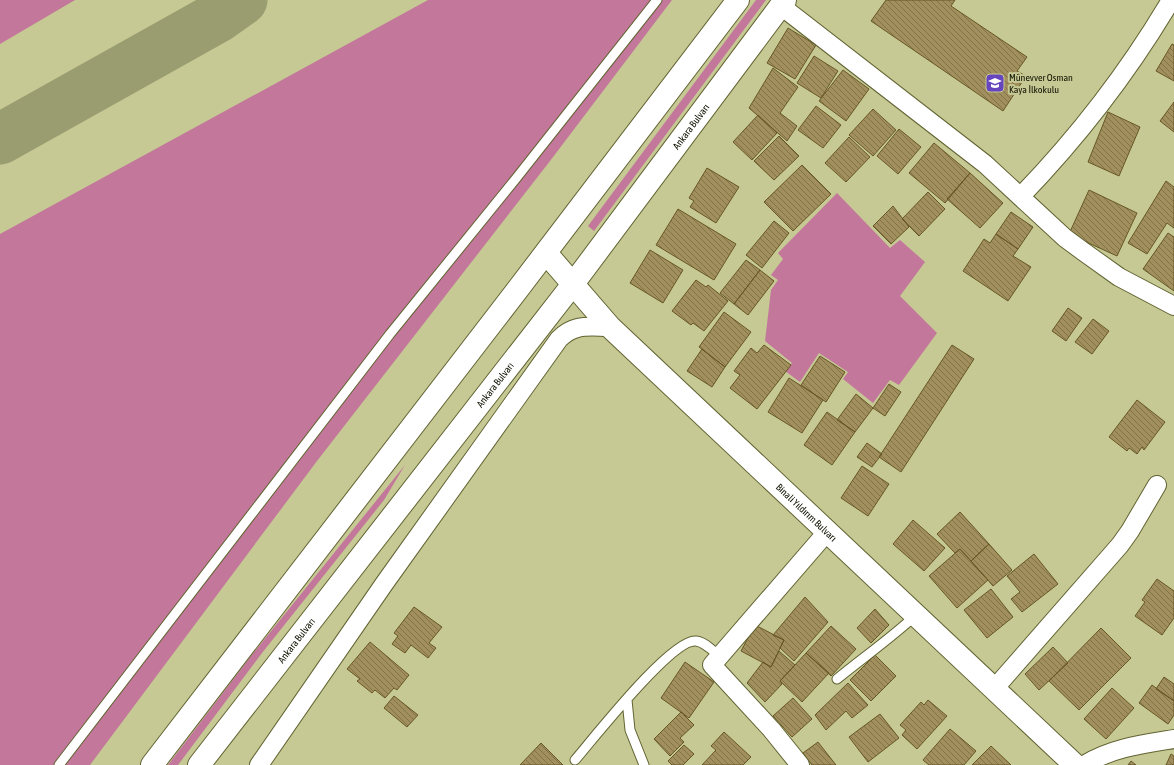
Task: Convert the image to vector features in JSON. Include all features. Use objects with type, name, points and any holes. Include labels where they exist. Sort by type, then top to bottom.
[{"type":"main road","points":[[152,765],[546,253],[738,0]]},
{"type":"main road","name":"Ankara Bulvarı","points":[[199,765],[573,284],[783,3]]},
{"type":"main road","name":"Binali Yıldırım Bulvarı","points":[[546,253],[610,327],[994,689],[1065,761]]},
{"type":"street","points":[[1021,196],[1052,163],[1090,117],[1143,44],[1171,0]]},
{"type":"street","points":[[783,3],[985,164],[1065,238],[1119,277],[1174,306]]},
{"type":"street","points":[[259,765],[384,584],[559,339],[567,331],[577,327],[610,327]]},
{"type":"street","points":[[994,689],[1120,545],[1157,485]]},
{"type":"street","points":[[800,765],[771,729],[712,665],[827,532]]},
{"type":"street","points":[[1084,765],[1106,754],[1119,750],[1174,739]]},
{"type":"lane","points":[[59,765],[390,334],[518,176],[657,0]]},
{"type":"lane","points":[[838,679],[869,653],[890,638],[916,615]]},
{"type":"lane","points":[[575,760],[651,672],[673,651],[684,644],[696,641],[706,645],[719,656]]},
{"type":"lane","points":[[627,700],[630,730],[644,765]]},
{"type":"shaded area","points":[[0,0],[75,0],[0,44]]},
{"type":"shaded area","points":[[428,0],[672,0],[550,161],[317,461],[90,765],[0,765],[0,234]]},
{"type":"shaded area","points":[[756,0],[766,0],[594,231],[588,226]]},
{"type":"shaded area","points":[[837,193],[890,248],[900,240],[925,262],[900,296],[937,333],[899,385],[890,380],[873,403],[843,379],[848,372],[819,353],[800,382],[785,371],[792,363],[765,341],[771,290],[778,280],[771,275],[783,259],[778,253]]},
{"type":"shaded area","points":[[405,465],[384,500],[262,653],[178,765],[168,765],[251,656]]},
{"type":"building","points":[[886,0],[955,0],[951,6],[1027,57],[1017,71],[1026,76],[1003,111],[871,21]]},
{"type":"building","points":[[788,28],[816,45],[795,79],[767,63]]},
{"type":"building","points":[[1172,44],[1174,45],[1174,81],[1156,71]]},
{"type":"building","points":[[814,56],[838,71],[821,98],[797,83]]},
{"type":"building","points":[[773,68],[798,87],[780,113],[797,126],[787,141],[749,108]]},
{"type":"building","points":[[843,70],[869,89],[846,121],[819,101]]},
{"type":"building","points":[[1174,102],[1174,132],[1160,121]]},
{"type":"building","points":[[816,106],[841,125],[823,148],[798,130]]},
{"type":"building","points":[[873,109],[896,130],[873,156],[849,135]]},
{"type":"building","points":[[1108,112],[1140,127],[1119,176],[1088,162]]},
{"type":"building","points":[[758,115],[777,133],[752,160],[733,142]]},
{"type":"building","points":[[899,129],[921,147],[898,174],[877,156]]},
{"type":"building","points":[[779,136],[799,156],[774,180],[754,161]]},
{"type":"building","points":[[849,137],[870,157],[846,182],[825,163]]},
{"type":"building","points":[[934,143],[970,173],[945,203],[909,173]]},
{"type":"building","points":[[802,165],[831,194],[793,231],[764,202]]},
{"type":"building","points":[[707,168],[739,187],[716,223],[690,207],[694,201],[689,198]]},
{"type":"building","points":[[970,173],[1003,203],[980,228],[947,199]]},
{"type":"building","points":[[1166,181],[1174,187],[1174,228],[1167,223],[1147,254],[1128,243]]},
{"type":"building","points":[[1089,190],[1137,213],[1117,256],[1069,234]]},
{"type":"building","points":[[928,192],[945,209],[919,236],[902,219]]},
{"type":"building","points":[[893,206],[909,227],[891,244],[873,226]]},
{"type":"building","points":[[678,209],[736,244],[714,280],[656,245]]},
{"type":"building","points":[[1011,212],[1033,227],[1018,249],[996,234]]},
{"type":"building","points":[[774,221],[789,233],[762,268],[746,255]]},
{"type":"building","points":[[1168,233],[1174,237],[1174,291],[1143,269]]},
{"type":"building","points":[[996,234],[1018,249],[1013,256],[1031,267],[1008,301],[963,271],[984,239],[990,243]]},
{"type":"building","points":[[650,250],[683,270],[663,303],[630,283]]},
{"type":"building","points":[[746,260],[760,270],[734,304],[720,293]]},
{"type":"building","points":[[760,270],[774,281],[748,315],[734,304]]},
{"type":"building","points":[[696,280],[706,287],[708,285],[728,301],[704,331],[693,323],[691,325],[672,311]]},
{"type":"building","points":[[1068,308],[1082,318],[1066,341],[1052,331]]},
{"type":"building","points":[[724,312],[751,332],[725,367],[699,347]]},
{"type":"building","points":[[1093,319],[1109,331],[1092,354],[1075,342]]},
{"type":"building","points":[[764,345],[791,365],[757,409],[730,388],[740,375],[734,371],[751,348],[757,353]]},
{"type":"building","points":[[952,345],[974,359],[901,472],[879,457]]},
{"type":"building","points":[[702,349],[725,367],[712,387],[687,371]]},
{"type":"building","points":[[820,356],[845,372],[826,402],[801,385]]},
{"type":"building","points":[[789,378],[823,400],[802,433],[768,412]]},
{"type":"building","points":[[889,384],[901,392],[885,416],[873,408]]},
{"type":"building","points":[[856,394],[873,408],[855,432],[837,420]]},
{"type":"building","points":[[1137,400],[1165,422],[1144,450],[1142,447],[1137,454],[1129,448],[1127,451],[1109,437]]},
{"type":"building","points":[[827,412],[855,432],[832,465],[804,445]]},
{"type":"building","points":[[867,443],[882,454],[872,467],[857,457]]},
{"type":"building","points":[[862,466],[889,484],[868,516],[841,498]]},
{"type":"building","points":[[960,512],[989,544],[971,561],[960,549],[955,553],[937,534]]},
{"type":"building","points":[[913,520],[945,548],[924,571],[893,544]]},
{"type":"building","points":[[989,544],[1012,570],[993,586],[971,561]]},
{"type":"building","points":[[960,549],[988,580],[957,608],[929,576]]},
{"type":"building","points":[[1034,554],[1058,584],[1022,612],[1011,599],[1020,592],[1007,576]]},
{"type":"building","points":[[1157,579],[1174,591],[1174,618],[1162,635],[1135,616],[1145,602],[1142,600]]},
{"type":"building","points":[[991,589],[1013,617],[987,638],[964,610]]},
{"type":"building","points":[[805,597],[828,622],[794,661],[780,648],[784,640],[773,635]]},
{"type":"building","points":[[414,607],[442,627],[429,643],[436,648],[428,658],[411,645],[405,653],[392,644],[398,636],[394,633]]},
{"type":"building","points":[[875,609],[889,625],[871,643],[857,628]]},
{"type":"building","points":[[755,625],[784,640],[771,667],[741,651]]},
{"type":"building","points":[[831,626],[856,649],[831,676],[806,653]]},
{"type":"building","points":[[1101,628],[1131,658],[1079,710],[1049,681]]},
{"type":"building","points":[[370,642],[409,675],[397,690],[394,688],[385,698],[375,690],[372,693],[357,681],[360,679],[347,669]]},
{"type":"building","points":[[1053,647],[1068,663],[1039,690],[1025,674]]},
{"type":"building","points":[[779,651],[795,665],[780,681],[782,684],[765,702],[747,683],[763,662],[771,667]]},
{"type":"building","points":[[806,653],[829,673],[802,702],[780,681]]},
{"type":"building","points":[[875,655],[896,676],[871,701],[850,680]]},
{"type":"building","points":[[685,662],[714,682],[689,718],[661,698]]},
{"type":"building","points":[[1164,677],[1174,684],[1174,701],[1156,689]]},
{"type":"building","points":[[848,683],[868,705],[852,718],[846,711],[826,730],[815,715]]},
{"type":"building","points":[[1152,685],[1174,701],[1174,715],[1168,724],[1139,703]]},
{"type":"building","points":[[1112,688],[1134,708],[1106,739],[1084,719]]},
{"type":"building","points":[[394,696],[418,715],[407,727],[384,708]]},
{"type":"building","points":[[793,698],[812,719],[792,737],[773,716]]},
{"type":"building","points":[[928,700],[947,716],[917,749],[902,735],[906,730],[900,725],[921,702],[924,705]]},
{"type":"building","points":[[681,712],[694,725],[680,738],[684,742],[670,756],[654,739]]},
{"type":"building","points":[[880,714],[899,738],[868,762],[849,737]]},
{"type":"building","points":[[950,729],[976,751],[964,765],[929,765],[923,760]]},
{"type":"building","points":[[724,732],[751,757],[743,765],[702,765],[716,750],[711,746]]},
{"type":"building","points":[[818,742],[836,765],[812,765],[803,753]]},
{"type":"building","points":[[541,743],[563,765],[520,765]]},
{"type":"building","points":[[684,745],[694,754],[683,765],[672,765],[668,761]]},
{"type":"building","points":[[991,746],[1011,765],[972,765]]},
{"type":"building","points":[[1171,754],[1174,756],[1174,765],[1166,765]]},
{"type":"building","points":[[1131,761],[1136,765],[1128,765]]},
{"type":"taxiway","points":[[0,139],[218,17],[242,0]]},
{"type":"place","name":"Münevver Osman Kaya İlkokulu","points":[[995,83]]}]
